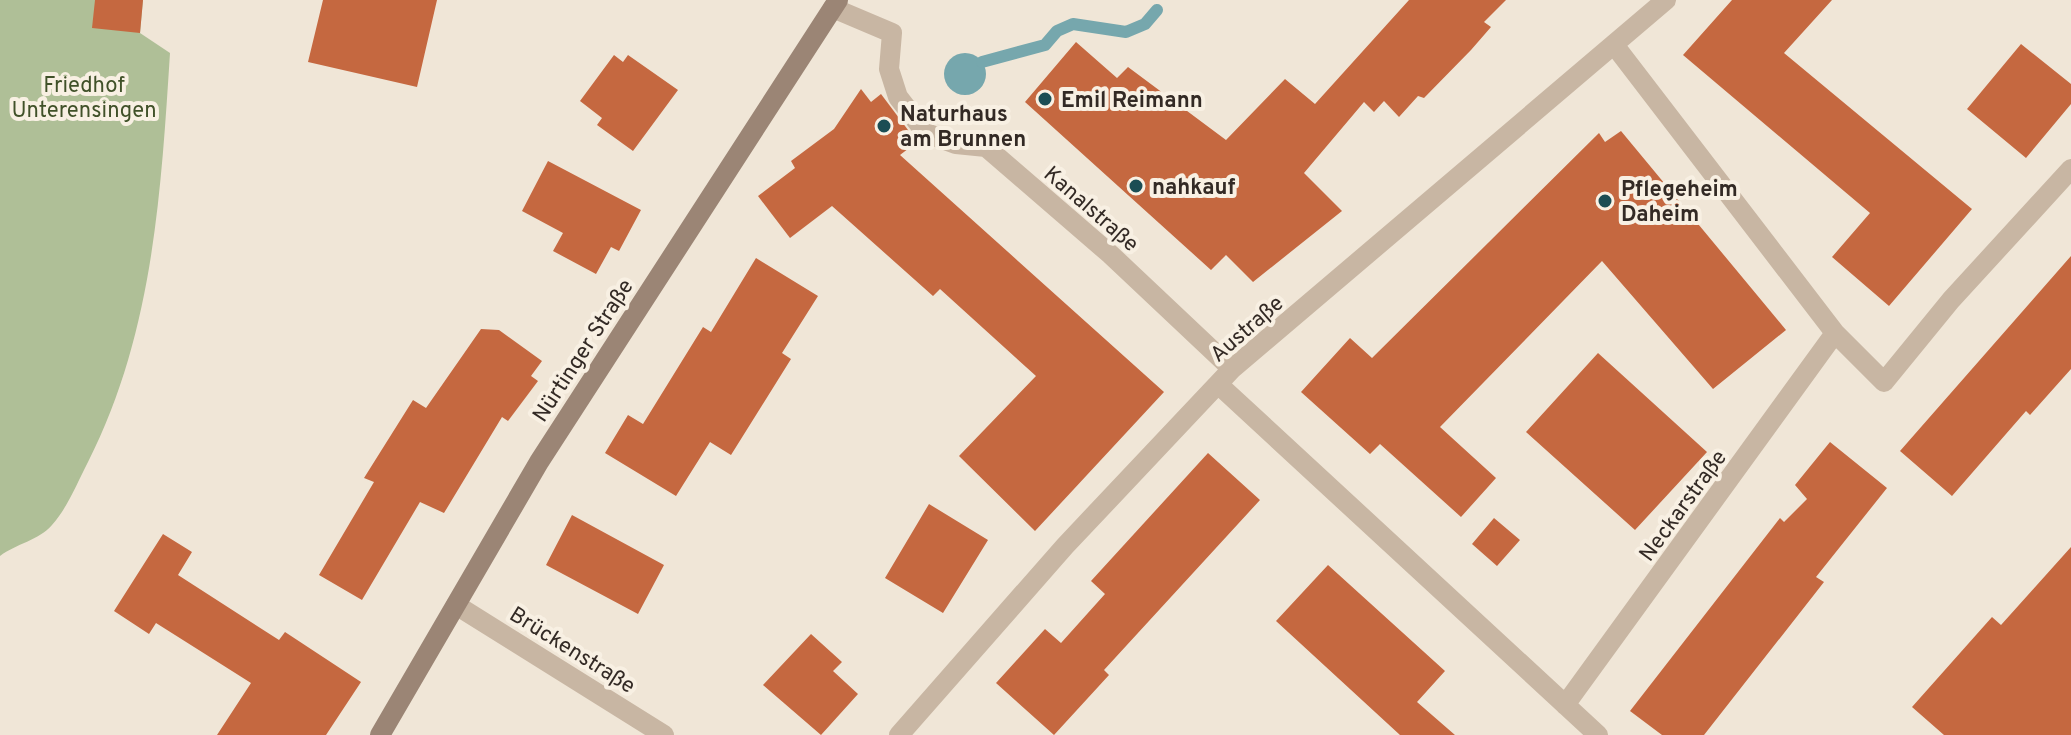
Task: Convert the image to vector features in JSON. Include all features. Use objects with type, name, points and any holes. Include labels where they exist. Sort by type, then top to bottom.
[{"type":"street","name":"Austraße","points":[[899,735],[1065,546],[1226,377],[1666,0]]},
{"type":"street","name":"Kanalstraße","points":[[835,4],[892,33],[889,69],[898,97],[926,133],[956,144],[986,147],[1110,254],[1226,377],[1598,735]]},
{"type":"street","name":"Nürtinger Straße","points":[[380,735],[539,462],[835,4]]},
{"type":"street","points":[[1615,46],[1835,333],[1884,382],[1951,300],[2071,169]]},
{"type":"street","name":"Neckarstraße","points":[[1565,705],[1835,333]]},
{"type":"street","name":"Brückenstraße","points":[[456,605],[664,735]]},
{"type":"green space","name":"Friedhof Unterensingen","points":[[0,0],[143,0],[140,33],[170,53],[163,158],[150,262],[127,364],[110,413],[63,511],[47,530],[0,556]]},
{"type":"water","points":[[965,53],[980,59],[986,74],[980,89],[965,95],[950,89],[944,74],[950,59]]},
{"type":"building","points":[[95,0],[143,0],[140,33],[92,28]]},
{"type":"building","points":[[323,0],[437,0],[417,87],[308,62]]},
{"type":"building","points":[[1409,0],[1506,0],[1484,22],[1491,27],[1471,50],[1424,98],[1418,96],[1399,117],[1384,101],[1374,112],[1364,102],[1304,173],[1342,211],[1253,282],[1226,255],[1211,270],[1025,102],[1076,42],[1117,78],[1128,67],[1226,140],[1285,79],[1315,104]]},
{"type":"building","points":[[1732,0],[1832,0],[1784,53],[1972,209],[1889,306],[1832,257],[1870,213],[1683,55]]},
{"type":"building","points":[[2021,44],[2071,84],[2071,104],[2026,158],[1967,109]]},
{"type":"building","points":[[614,55],[623,62],[628,55],[678,90],[633,151],[597,125],[602,118],[580,101]]},
{"type":"building","points":[[861,89],[871,102],[881,94],[917,142],[900,155],[1164,392],[1035,531],[959,456],[1036,376],[940,289],[933,296],[832,206],[790,238],[758,196],[795,168],[791,161],[834,129]]},
{"type":"building","name":"Pflegeheim Daheim","points":[[1621,131],[1786,330],[1713,389],[1602,261],[1440,427],[1496,478],[1461,517],[1380,444],[1370,454],[1301,392],[1350,338],[1372,358],[1599,133],[1605,142]]},
{"type":"building","points":[[548,161],[641,210],[619,251],[611,247],[596,274],[553,251],[563,233],[522,211]]},
{"type":"building","points":[[2071,256],[2071,369],[2030,415],[2026,411],[1952,496],[1900,451]]},
{"type":"building","points":[[756,258],[818,296],[782,353],[791,359],[731,455],[710,442],[676,496],[605,453],[628,415],[643,424],[703,327],[711,332]]},
{"type":"building","points":[[481,329],[499,330],[542,361],[531,376],[538,381],[508,421],[502,417],[444,513],[420,502],[362,600],[319,575],[374,482],[364,478],[413,400],[426,408]]},
{"type":"building","points":[[1598,353],[1707,452],[1635,530],[1526,432]]},
{"type":"building","points":[[1830,442],[1887,488],[1816,577],[1824,582],[1704,735],[1662,735],[1630,711],[1780,518],[1784,522],[1807,499],[1795,485]]},
{"type":"building","points":[[1208,453],[1260,500],[1104,670],[1109,675],[1054,735],[996,683],[1045,629],[1061,643],[1105,594],[1091,581]]},
{"type":"building","points":[[929,504],[988,540],[943,613],[885,578]]},
{"type":"building","points":[[572,515],[664,565],[638,614],[546,565]]},
{"type":"building","points":[[1494,518],[1520,540],[1497,566],[1472,544]]},
{"type":"building","points":[[163,534],[192,552],[178,575],[279,640],[285,632],[361,682],[326,735],[217,735],[251,683],[156,623],[149,634],[114,611]]},
{"type":"building","points":[[2071,547],[2071,735],[1944,735],[1912,707],[1992,617],[2001,625]]},
{"type":"building","points":[[1328,565],[1445,671],[1417,702],[1455,735],[1400,735],[1276,621]]},
{"type":"building","points":[[811,634],[842,662],[833,671],[858,694],[821,735],[763,685]]},
{"type":"waterway","points":[[982,62],[1045,45],[1057,31],[1073,24],[1126,32],[1145,24],[1157,10]]},
{"type":"place","name":"Emil Reimann","points":[[1045,99]]},
{"type":"place","name":"Naturhaus am Brunnen","points":[[884,126]]},
{"type":"place","name":"nahkauf","points":[[1136,186]]},
{"type":"place","name":"Pflegeheim Daheim","points":[[1605,201]]}]
